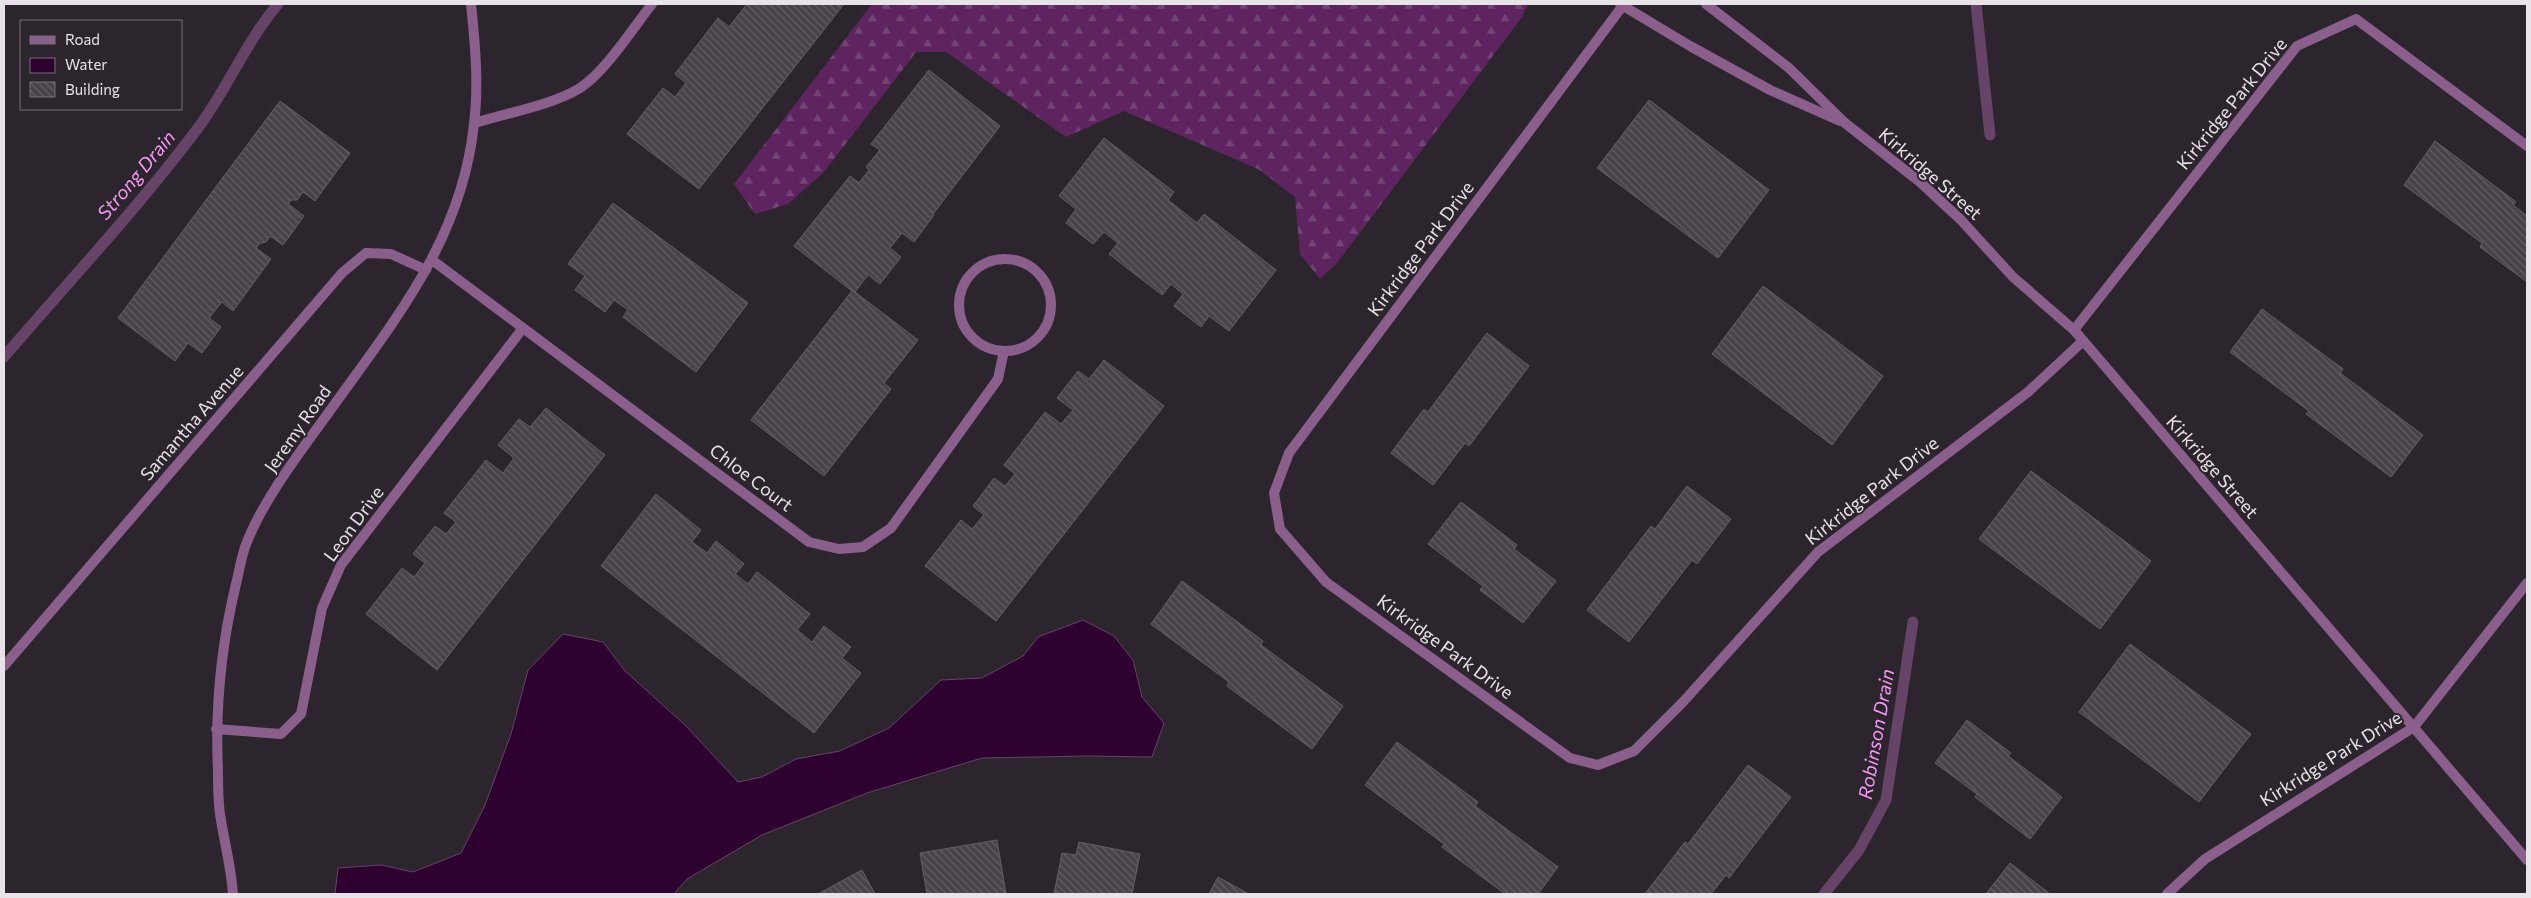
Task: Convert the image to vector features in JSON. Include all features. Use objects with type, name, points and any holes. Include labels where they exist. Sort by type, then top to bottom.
[{"type":"street","name":"Jeremy Road","points":[[233,894],[231,862],[220,812],[216,730],[219,678],[230,608],[245,546],[271,496],[297,455],[404,308],[439,248],[465,176],[475,123],[476,57],[471,4]]},
{"type":"street","points":[[475,123],[564,96],[581,87],[596,75],[652,4]]},
{"type":"street","name":"Kirkridge Street","points":[[1622,4],[1770,90],[1845,123]]},
{"type":"street","name":"Kirkridge Park Drive","points":[[1622,4],[1289,453],[1274,493],[1280,529],[1326,582],[1570,758],[1598,764],[1634,751],[1683,702],[1818,552],[2028,392],[2082,341]]},
{"type":"street","name":"Kirkridge Street","points":[[1706,4],[1789,68],[1845,123],[1920,182],[1961,220],[2013,277],[2074,330],[2527,860]]},
{"type":"street","name":"Kirkridge Park Drive","points":[[2074,330],[2297,46],[2356,19],[2527,146]]},
{"type":"street","name":"Samantha Avenue","points":[[4,666],[342,273],[366,253],[391,254],[426,270]]},
{"type":"street","points":[[998,259],[1014,260],[1030,266],[1043,278],[1050,294],[1051,310],[1046,326],[1036,340],[1021,349],[1004,351],[988,348],[973,339],[963,325],[959,309],[961,292],[968,277],[982,265],[998,259]]},
{"type":"street","name":"Chloe Court","points":[[432,260],[809,542],[839,549],[863,547],[891,528],[998,378],[1004,351]]},
{"type":"street","name":"Leon Drive","points":[[216,730],[281,734],[301,714],[322,608],[341,565],[523,328]]},
{"type":"street","name":"Kirkridge Park Drive","points":[[2167,894],[2204,859],[2414,727],[2527,582]]},
{"type":"green space","points":[[872,4],[1528,4],[1522,17],[1337,263],[1320,279],[1300,254],[1295,197],[1258,169],[1124,111],[1066,137],[946,52],[916,52],[824,172],[788,204],[755,214],[734,184]]},
{"type":"water","points":[[1083,620],[1114,636],[1133,660],[1142,697],[1164,723],[1152,757],[982,758],[867,793],[762,835],[687,879],[674,894],[335,894],[338,868],[381,865],[413,872],[461,853],[485,805],[511,734],[528,670],[563,634],[603,642],[625,671],[685,725],[738,782],[762,777],[796,759],[840,751],[889,728],[941,680],[982,678],[1023,656],[1038,637]]},
{"type":"building","points":[[747,4],[844,4],[699,189],[627,134],[663,88],[675,97],[686,83],[675,74],[718,18],[729,27]]},
{"type":"building","points":[[929,70],[1000,126],[914,242],[902,233],[890,248],[901,257],[880,284],[868,275],[855,292],[918,340],[884,383],[891,389],[824,476],[751,420],[852,291],[794,246],[850,176],[859,183],[869,170],[866,167],[880,150],[871,144]]},
{"type":"building","points":[[1649,100],[1769,190],[1718,258],[1597,168]]},
{"type":"building","points":[[280,101],[350,153],[315,201],[303,192],[297,200],[291,200],[288,204],[304,216],[283,245],[270,236],[266,242],[260,243],[256,248],[271,259],[233,311],[222,302],[209,318],[221,327],[202,353],[188,343],[175,361],[118,318]]},
{"type":"building","points":[[1104,138],[1174,192],[1168,200],[1197,223],[1204,214],[1276,270],[1229,331],[1209,316],[1201,327],[1174,306],[1183,294],[1171,284],[1162,295],[1109,254],[1118,243],[1104,232],[1093,244],[1066,223],[1076,209],[1059,196]]},
{"type":"building","points":[[2435,141],[2516,202],[2513,205],[2527,216],[2527,282],[2480,247],[2482,243],[2404,185]]},
{"type":"building","points":[[613,203],[748,303],[696,372],[623,317],[628,310],[614,300],[605,312],[575,290],[585,276],[568,264]]},
{"type":"building","points":[[1763,286],[1883,376],[1832,445],[1712,354]]},
{"type":"building","points":[[2262,309],[2343,369],[2340,373],[2423,435],[2391,477],[2306,414],[2309,411],[2230,352]]},
{"type":"building","points":[[1487,333],[1529,366],[1469,446],[1465,443],[1433,485],[1391,453],[1424,409],[1428,412]]},
{"type":"building","points":[[1104,360],[1164,406],[996,621],[925,566],[961,520],[972,529],[984,515],[973,506],[994,478],[1005,486],[1015,474],[1004,465],[1045,412],[1061,424],[1073,410],[1057,398],[1078,371],[1089,379]]},
{"type":"building","points":[[546,408],[605,455],[437,670],[366,614],[402,568],[414,577],[425,563],[413,554],[435,526],[446,534],[456,522],[444,513],[486,460],[503,473],[514,458],[498,445],[519,419],[530,427]]},
{"type":"building","points":[[2031,471],[2151,561],[2100,629],[1979,539]]},
{"type":"building","points":[[1687,486],[1731,519],[1697,564],[1692,560],[1629,642],[1587,610],[1651,526],[1655,529]]},
{"type":"building","points":[[656,494],[701,530],[692,542],[707,553],[716,541],[744,564],[735,574],[748,584],[757,572],[810,614],[797,630],[812,642],[824,626],[851,647],[842,658],[861,673],[814,733],[601,566]]},
{"type":"building","points":[[1461,502],[1517,545],[1514,549],[1556,581],[1523,623],[1480,590],[1483,586],[1428,544]]},
{"type":"building","points":[[1182,581],[1263,641],[1261,645],[1343,706],[1312,749],[1227,686],[1229,682],[1151,624]]},
{"type":"building","points":[[2130,644],[2251,734],[2199,802],[2079,712]]},
{"type":"building","points":[[1967,720],[2011,753],[2008,756],[2062,797],[2030,839],[1975,797],[1977,794],[1935,763]]},
{"type":"building","points":[[1397,742],[1478,802],[1475,806],[1558,867],[1538,894],[1505,894],[1442,847],[1444,844],[1365,785]]},
{"type":"building","points":[[1748,765],[1791,797],[1729,878],[1726,875],[1711,894],[1645,894],[1685,842],[1688,844]]},
{"type":"building","points":[[997,840],[1006,894],[927,894],[920,853]]},
{"type":"building","points":[[1079,842],[1140,854],[1132,894],[1054,894],[1062,853],[1076,855]]},
{"type":"building","points":[[2010,863],[2050,894],[1986,894]]},
{"type":"building","points":[[862,870],[875,894],[818,894]]},
{"type":"building","points":[[1218,877],[1249,894],[1209,894]]},
{"type":"waterway","name":"Strong Drain","points":[[4,357],[175,158],[209,113],[256,34],[278,4]]},
{"type":"waterway","name":"Robinson Drain","points":[[1976,4],[1990,135]]},
{"type":"waterway","name":"Robinson Drain","points":[[1824,894],[1859,850],[1886,800],[1913,622]]}]
